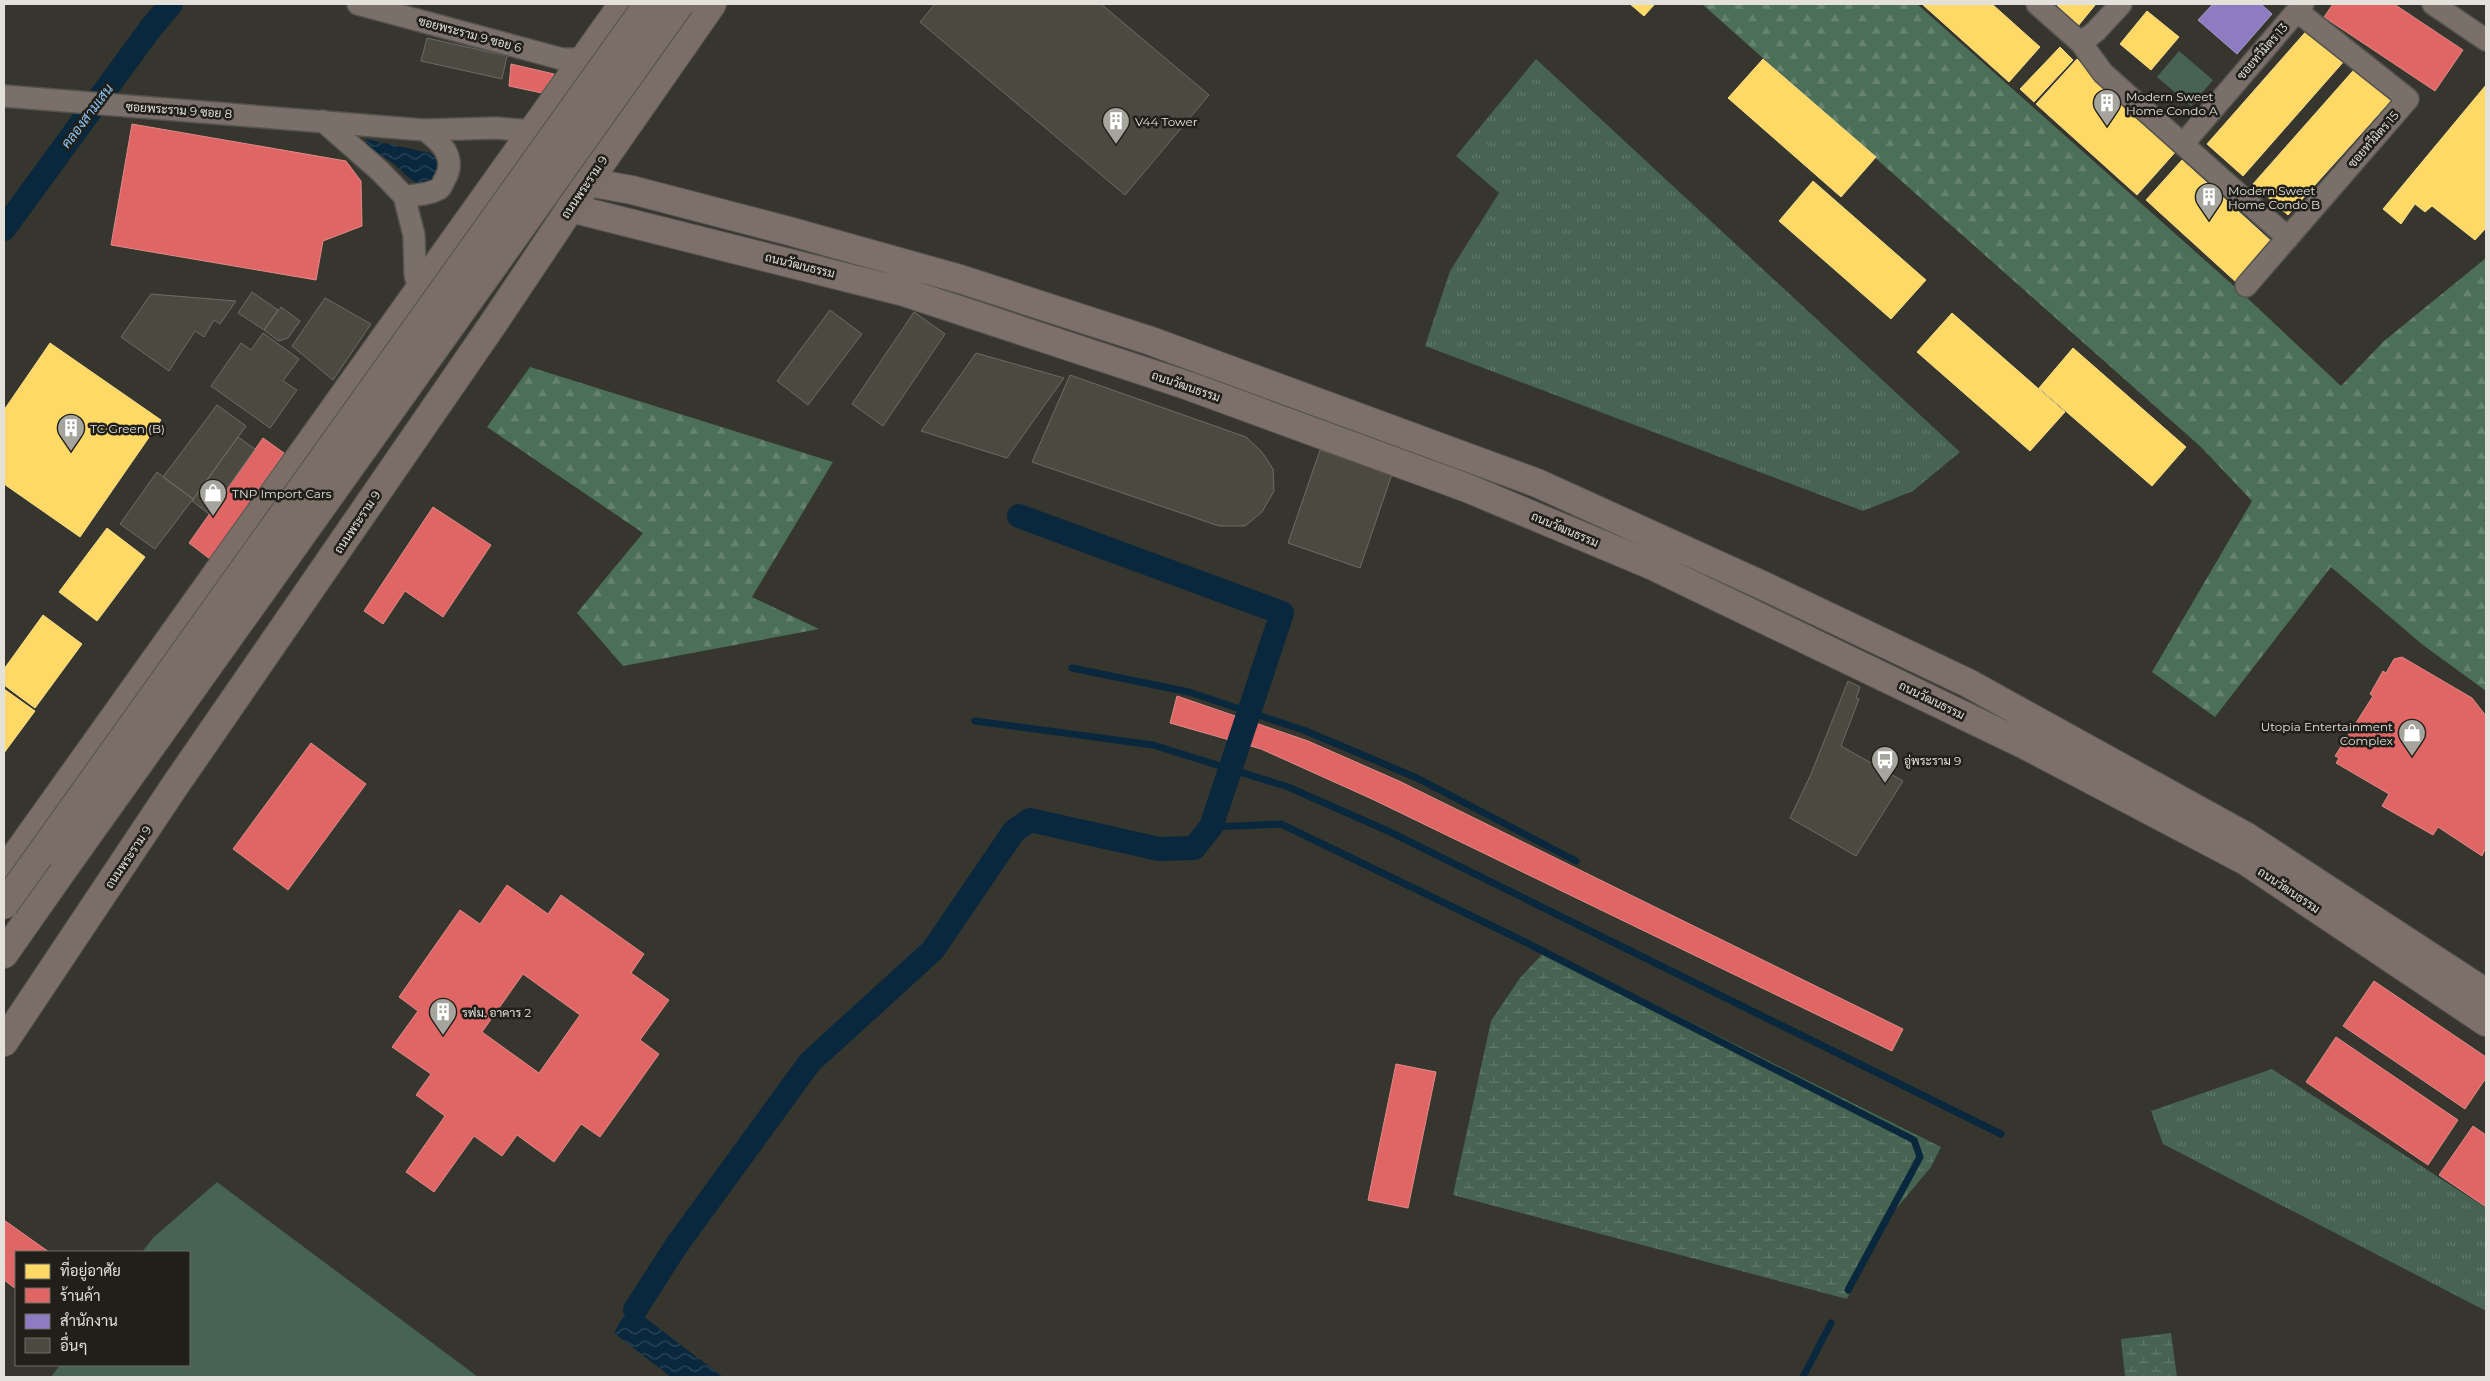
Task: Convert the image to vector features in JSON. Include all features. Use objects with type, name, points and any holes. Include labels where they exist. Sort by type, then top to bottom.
[{"type":"main road","points":[[4,872],[623,4]]},
{"type":"main road","points":[[4,904],[648,4]]},
{"type":"main road","points":[[4,954],[680,4]]},
{"type":"main road","name":"ถนนพระราม 9","points":[[4,1042],[174,787],[490,329],[570,208],[712,4]]},
{"type":"main road","points":[[506,168],[588,182]]},
{"type":"main road","points":[[489,191],[570,208]]},
{"type":"main road","points":[[4,1012],[174,787]]},
{"type":"street","name":"ซอยพระราม 9 ซอย 6","points":[[358,4],[562,58],[583,59]]},
{"type":"street","points":[[2037,4],[2081,43],[2104,73],[2288,238]]},
{"type":"street","points":[[2081,43],[2096,31],[2121,4]]},
{"type":"street","points":[[2433,4],[2483,31]]},
{"type":"street","name":"ซอยทวีมิตร 13","points":[[2183,144],[2300,7]]},
{"type":"street","name":"ซอยทวีมิตร 15","points":[[2246,286],[2408,100],[2300,7]]},
{"type":"street","name":"ซอยพระราม 9 ซอย 8","points":[[4,96],[424,130],[496,128],[532,131]]},
{"type":"street","points":[[324,121],[380,171],[404,196],[414,235],[415,274],[418,289]]},
{"type":"street","points":[[404,196],[423,195],[440,188],[448,173],[448,154],[439,140],[424,130]]},
{"type":"street","name":"ถนนวัฒนธรรม","points":[[588,182],[632,190],[789,230],[969,282],[1151,341],[1537,483],[1764,586],[1968,683],[2072,754]]},
{"type":"street","name":"ถนนวัฒนธรรม","points":[[570,208],[914,295],[1186,385],[1467,488],[1651,565],[1899,685],[2072,754],[2247,837],[2381,938],[2486,1022]]},
{"type":"street","points":[[1521,511],[1537,483]]},
{"type":"street","points":[[1899,685],[1912,656]]},
{"type":"street","name":"ถนนวัฒนธรรม","points":[[2381,938],[2486,993]]},
{"type":"green space","points":[[1702,4],[1917,4],[2244,295],[2341,386],[2384,341],[2486,258],[2486,518],[2484,520],[2486,522],[2486,691],[2423,645],[2331,567],[2215,717],[2152,672],[2252,501],[2201,447]]},
{"type":"green space","points":[[2179,51],[2213,80],[2191,106],[2157,77]]},
{"type":"green space","points":[[1536,59],[1960,452],[1913,491],[1863,511],[1425,346],[1450,271],[1499,193],[1456,156]]},
{"type":"green space","points":[[530,367],[833,462],[752,597],[819,629],[623,666],[577,613],[643,533],[487,427]]},
{"type":"green space","points":[[1546,950],[1941,1147],[1931,1167],[1875,1234],[1847,1299],[1453,1195],[1491,1021],[1520,978]]},
{"type":"green space","points":[[2272,1069],[2486,1208],[2486,1311],[2163,1144],[2151,1111]]},
{"type":"green space","points":[[217,1182],[478,1377],[51,1377],[59,1366],[190,1366],[190,1251],[143,1251],[154,1237]]},
{"type":"green space","points":[[2171,1333],[2177,1377],[2125,1377],[2121,1339]]},
{"type":"water","points":[[366,139],[430,153],[438,159],[441,169],[430,184],[418,184],[391,161],[365,145]]},
{"type":"water","points":[[635,1310],[723,1377],[671,1377],[614,1333],[623,1317]]},
{"type":"building: ที่อยู่อาศัย","points":[[1630,4],[1655,4],[1644,16]]},
{"type":"building: ที่อยู่อาศัย","points":[[1922,4],[1992,4],[2040,47],[2009,82]]},
{"type":"building: ที่อยู่อาศัย","points":[[2056,4],[2096,4],[2078,26]]},
{"type":"building: ที่อยู่อาศัย","points":[[2147,11],[2179,37],[2151,70],[2120,44]]},
{"type":"building: ที่อยู่อาศัย","points":[[2309,28],[2345,60],[2243,176],[2207,144]]},
{"type":"building: ที่อยู่อาศัย","points":[[2060,47],[2073,60],[2034,102],[2020,89]]},
{"type":"building: ที่อยู่อาศัย","points":[[1763,59],[1876,157],[1841,197],[1728,98]]},
{"type":"building: ที่อยู่อาศัย","name":"Modern Sweet Home Condo A","points":[[2077,59],[2178,149],[2137,195],[2036,104]]},
{"type":"building: ที่อยู่อาศัย","points":[[2359,64],[2395,96],[2288,215],[2253,184]]},
{"type":"building: ที่อยู่อาศัย","points":[[2486,85],[2486,228],[2475,240],[2432,206],[2425,212],[2415,204],[2401,224],[2383,209]]},
{"type":"building: ที่อยู่อาศัย","name":"Modern Sweet Home Condo B","points":[[2182,160],[2272,242],[2236,282],[2146,200]]},
{"type":"building: ที่อยู่อาศัย","points":[[1813,181],[1926,280],[1891,319],[1779,221]]},
{"type":"building: ที่อยู่อาศัย","points":[[1952,313],[2065,412],[2030,451],[1917,352]]},
{"type":"building: ที่อยู่อาศัย","name":"TC Green (B)","points":[[50,343],[161,420],[80,537],[4,484],[4,410]]},
{"type":"building: ที่อยู่อาศัย","points":[[2073,348],[2186,447],[2152,486],[2039,388]]},
{"type":"building: ที่อยู่อาศัย","points":[[107,528],[145,557],[97,621],[59,592]]},
{"type":"building: ที่อยู่อาศัย","points":[[43,615],[82,644],[35,708],[4,685],[4,669]]},
{"type":"building: ที่อยู่อาศัย","points":[[4,689],[35,711],[4,753]]},
{"type":"building: ร้านค้า","points":[[2333,4],[2394,4],[2463,50],[2435,91],[2324,17]]},
{"type":"building: ร้านค้า","points":[[511,64],[554,74],[542,93],[509,86]]},
{"type":"building: ร้านค้า","points":[[132,124],[346,161],[361,181],[362,226],[323,241],[316,280],[111,245]]},
{"type":"building: ร้านค้า","points":[[263,438],[284,453],[210,559],[189,543]]},
{"type":"building: ร้านค้า","points":[[433,507],[491,545],[443,617],[405,591],[383,624],[364,611]]},
{"type":"building: ร้านค้า","name":"Utopia Entertainment Complex","points":[[2402,657],[2472,698],[2486,716],[2486,847],[2482,856],[2438,827],[2433,835],[2382,806],[2389,794],[2336,763],[2339,758],[2335,756],[2373,696],[2370,694],[2383,671],[2386,673],[2394,659]]},
{"type":"building: ร้านค้า","points":[[1177,696],[1308,741],[1399,781],[1903,1029],[1892,1051],[1372,799],[1261,749],[1170,723]]},
{"type":"building: ร้านค้า","points":[[311,743],[366,784],[288,890],[233,849]]},
{"type":"building: ร้านค้า","name":"รฟม. อาคาร 2","points":[[507,885],[548,914],[561,895],[644,954],[631,973],[669,1000],[640,1040],[659,1054],[600,1137],[581,1124],[554,1162],[517,1135],[502,1156],[474,1136],[434,1192],[406,1172],[445,1116],[416,1095],[431,1074],[392,1047],[418,1011],[399,997],[460,910],[480,924]],"holes":[[[523,974],[580,1015],[539,1073],[482,1032]]]},
{"type":"building: ร้านค้า","points":[[2374,981],[2486,1057],[2486,1078],[2465,1109],[2343,1026]]},
{"type":"building: ร้านค้า","points":[[2336,1037],[2458,1120],[2428,1165],[2306,1082]]},
{"type":"building: ร้านค้า","points":[[1396,1064],[1436,1072],[1408,1208],[1368,1200]]},
{"type":"building: ร้านค้า","points":[[2473,1126],[2486,1135],[2486,1207],[2439,1175]]},
{"type":"building: ร้านค้า","points":[[4,1220],[48,1251],[15,1251],[15,1288],[4,1280]]},
{"type":"building: สำนักงาน","points":[[2213,4],[2261,4],[2272,14],[2237,54],[2198,20]]},
{"type":"building: อื่นๆ","name":"V44 Tower","points":[[935,4],[1101,4],[1209,95],[1125,195],[920,22]]},
{"type":"building: อื่นๆ","points":[[427,38],[507,56],[502,79],[421,61]]},
{"type":"building: อื่นๆ","points":[[252,292],[278,310],[264,330],[238,313]]},
{"type":"building: อื่นๆ","points":[[151,294],[236,301],[220,324],[214,320],[204,337],[195,331],[169,371],[121,337]]},
{"type":"building: อื่นๆ","points":[[325,298],[371,324],[333,380],[292,346]]},
{"type":"building: อื่นๆ","points":[[281,307],[300,321],[288,338],[279,341],[264,330]]},
{"type":"building: อื่นๆ","points":[[830,310],[862,334],[808,405],[777,381]]},
{"type":"building: อื่นๆ","points":[[914,312],[945,334],[883,426],[852,404]]},
{"type":"building: อื่นๆ","points":[[263,333],[299,359],[283,381],[297,390],[270,428],[211,386],[241,343],[251,350]]},
{"type":"building: อื่นๆ","points":[[976,353],[1064,378],[1007,458],[921,431]]},
{"type":"building: อื่นๆ","points":[[1070,375],[1246,437],[1262,452],[1273,469],[1274,491],[1262,512],[1245,526],[1219,526],[1032,462]]},
{"type":"building: อื่นๆ","points":[[217,405],[246,426],[193,499],[163,477]]},
{"type":"building: อื่นๆ","points":[[238,437],[255,449],[209,514],[192,501]]},
{"type":"building: อื่นๆ","points":[[1320,450],[1392,474],[1360,568],[1288,543]]},
{"type":"building: อื่นๆ","points":[[157,472],[193,499],[155,549],[120,524]]},
{"type":"building: อื่นๆ","points":[[1848,681],[1860,687],[1856,698],[1859,699],[1841,746],[1903,781],[1856,856],[1790,818],[1811,774]]},
{"type":"waterway","name":"คลองสามเสน","points":[[4,229],[150,29],[171,4]]},
{"type":"waterway","points":[[635,1310],[676,1246],[810,1062],[933,950],[1014,831],[1030,820],[1159,849],[1194,848],[1211,827],[1282,613],[1019,516]]},
{"type":"waterway","points":[[1072,668],[1189,692],[1306,731],[1417,778],[1576,861]]},
{"type":"waterway","points":[[975,721],[1153,745],[1288,787],[1388,831],[2001,1134]]},
{"type":"waterway","points":[[1211,827],[1281,824],[1519,939],[1914,1140],[1920,1157],[1848,1290]]},
{"type":"waterway","points":[[1803,1377],[1831,1323]]},
{"type":"place","name":"Modern Sweet Home Condo A","points":[[2107,127]]},
{"type":"place","name":"V44 Tower","points":[[1116,145]]},
{"type":"place","name":"Modern Sweet Home Condo B","points":[[2209,221]]},
{"type":"place","name":"TC Green (B)","points":[[71,452]]},
{"type":"place","name":"TNP Import Cars","points":[[213,517]]},
{"type":"place","name":"Utopia Entertainment Complex","points":[[2412,757]]},
{"type":"place","name":"อู่พระราม 9","points":[[1885,784]]},
{"type":"place","name":"รฟม. อาคาร 2","points":[[443,1036]]}]
